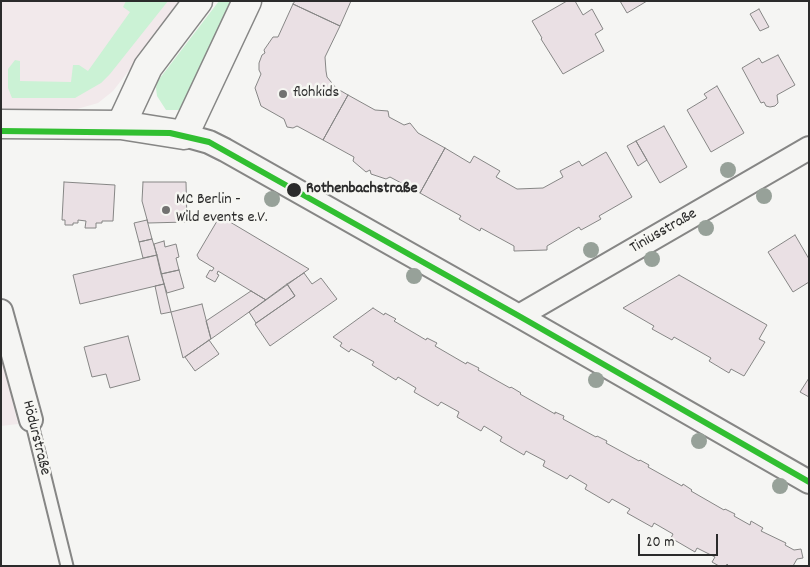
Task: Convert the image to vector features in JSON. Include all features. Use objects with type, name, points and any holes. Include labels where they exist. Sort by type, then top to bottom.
[{"type":"main road","points":[[121,125],[148,67],[198,1]]},
{"type":"main road","points":[[1,124],[121,125],[184,135],[247,1]]},
{"type":"street","points":[[184,135],[209,142],[225,150],[809,482]]},
{"type":"street","name":"Tiniusstraße","points":[[519,316],[809,148]]},
{"type":"street","name":"Hödurstraße","points":[[1,312],[30,420]]},
{"type":"lane","name":"Hödurstraße","points":[[30,420],[67,566]]},
{"type":"shaded area","points":[[1,1],[183,1],[113,91],[98,103],[77,109],[1,109]]},
{"type":"shaded area","points":[[1,355],[18,424],[1,426]]},
{"type":"green space","points":[[126,1],[168,1],[101,83],[75,98],[12,98],[8,88],[8,69],[15,60],[20,61],[20,81],[71,82],[73,65],[79,65],[88,71],[130,12],[123,7]]},
{"type":"green space","points":[[219,1],[234,1],[191,99],[180,110],[166,110],[157,96],[157,82]]},
{"type":"building","points":[[295,1],[351,1],[340,26],[293,4]]},
{"type":"building","points":[[567,1],[575,1],[583,15],[592,9],[603,29],[595,34],[604,51],[563,74],[532,21]]},
{"type":"building","points":[[620,1],[647,1],[627,13]]},
{"type":"building","points":[[293,4],[340,26],[325,57],[326,71],[327,77],[336,88],[348,95],[323,140],[297,126],[293,128],[287,127],[284,119],[261,106],[255,88],[261,74],[259,63],[262,55],[265,53],[264,50],[273,37],[278,37]]},
{"type":"building","points":[[759,9],[769,27],[760,31],[750,14]]},
{"type":"building","points":[[778,55],[795,85],[777,95],[778,103],[770,107],[766,106],[764,102],[761,103],[742,68],[759,58],[762,63]]},
{"type":"building","points":[[717,86],[744,133],[711,152],[687,110],[707,98],[704,94]]},
{"type":"building","points":[[348,95],[375,110],[388,111],[389,117],[404,125],[410,123],[418,133],[445,148],[420,193],[390,177],[386,179],[371,174],[370,170],[366,172],[353,161],[354,157],[323,140]]},
{"type":"building","points":[[664,126],[687,167],[660,183],[636,141]]},
{"type":"building","points":[[636,141],[647,160],[638,166],[627,146]]},
{"type":"building","points":[[445,148],[470,163],[474,156],[500,171],[496,177],[517,189],[543,188],[563,177],[560,171],[579,161],[582,166],[606,152],[632,197],[599,216],[601,219],[581,230],[579,227],[547,246],[547,250],[514,251],[514,246],[481,228],[480,231],[459,219],[461,216],[420,193]]},
{"type":"building","points":[[64,182],[115,185],[113,221],[96,223],[96,228],[85,228],[86,221],[78,220],[78,223],[73,223],[73,225],[65,225],[65,220],[62,220]]},
{"type":"building","name":"MC Berlin - Wild events e.V.","points":[[143,182],[186,182],[187,222],[148,223],[142,201]]},
{"type":"building","points":[[220,216],[309,269],[266,300],[218,271],[217,274],[219,275],[215,282],[206,277],[210,270],[212,271],[214,268],[199,259],[197,255]]},
{"type":"building","points":[[147,220],[152,239],[139,242],[134,223]]},
{"type":"building","points":[[795,235],[809,259],[809,282],[793,292],[768,252]]},
{"type":"building","points":[[152,239],[157,255],[143,258],[139,242]]},
{"type":"building","points":[[164,241],[165,247],[176,244],[179,257],[176,258],[179,270],[161,274],[154,244]]},
{"type":"building","points":[[157,255],[164,284],[80,304],[73,275]]},
{"type":"building","points":[[179,270],[184,288],[167,293],[161,274]]},
{"type":"building","points":[[304,273],[312,284],[321,278],[337,299],[270,346],[255,324],[295,296],[287,284]]},
{"type":"building","points":[[679,275],[767,325],[759,339],[765,342],[744,376],[731,369],[729,373],[709,361],[711,358],[674,337],[672,340],[652,329],[654,326],[623,308]]},
{"type":"building","points":[[164,284],[171,312],[161,314],[155,286]]},
{"type":"building","points":[[287,284],[295,296],[256,323],[249,312]]},
{"type":"building","points":[[251,291],[266,300],[211,339],[206,321]]},
{"type":"building","points":[[202,304],[211,339],[183,358],[171,312]]},
{"type":"building","points":[[373,308],[384,315],[385,313],[396,319],[394,321],[426,340],[427,338],[437,343],[435,346],[466,364],[467,362],[479,368],[478,370],[511,387],[555,414],[555,412],[564,416],[563,419],[607,441],[606,443],[649,465],[648,467],[682,486],[683,484],[691,491],[724,510],[735,514],[734,516],[750,525],[751,521],[763,528],[761,531],[786,543],[785,545],[794,550],[801,549],[803,558],[797,559],[793,566],[729,566],[727,564],[726,566],[719,566],[712,562],[715,557],[697,548],[695,552],[671,538],[673,534],[654,523],[652,527],[627,513],[630,509],[612,499],[609,503],[585,489],[587,485],[570,475],[567,479],[543,466],[545,461],[526,451],[524,455],[500,441],[502,437],[484,426],[481,431],[457,417],[459,412],[441,402],[438,406],[414,392],[416,388],[398,377],[396,380],[372,365],[374,362],[351,349],[349,352],[340,346],[342,343],[333,337]]},
{"type":"building","points":[[128,336],[140,380],[110,388],[106,374],[92,377],[84,347]]},
{"type":"building","points":[[209,340],[219,354],[195,371],[185,357]]},
{"type":"building","points":[[809,378],[809,397],[800,392]]},
{"type":"transit line","points":[[1,131],[170,133],[209,142],[809,482]]},
{"type":"place","name":"flohkids","points":[[283,94]]},
{"type":"place","name":"Rothenbachstraße","points":[[294,190]]},
{"type":"place","name":"MC Berlin - Wild events e.V.","points":[[166,210]]}]
